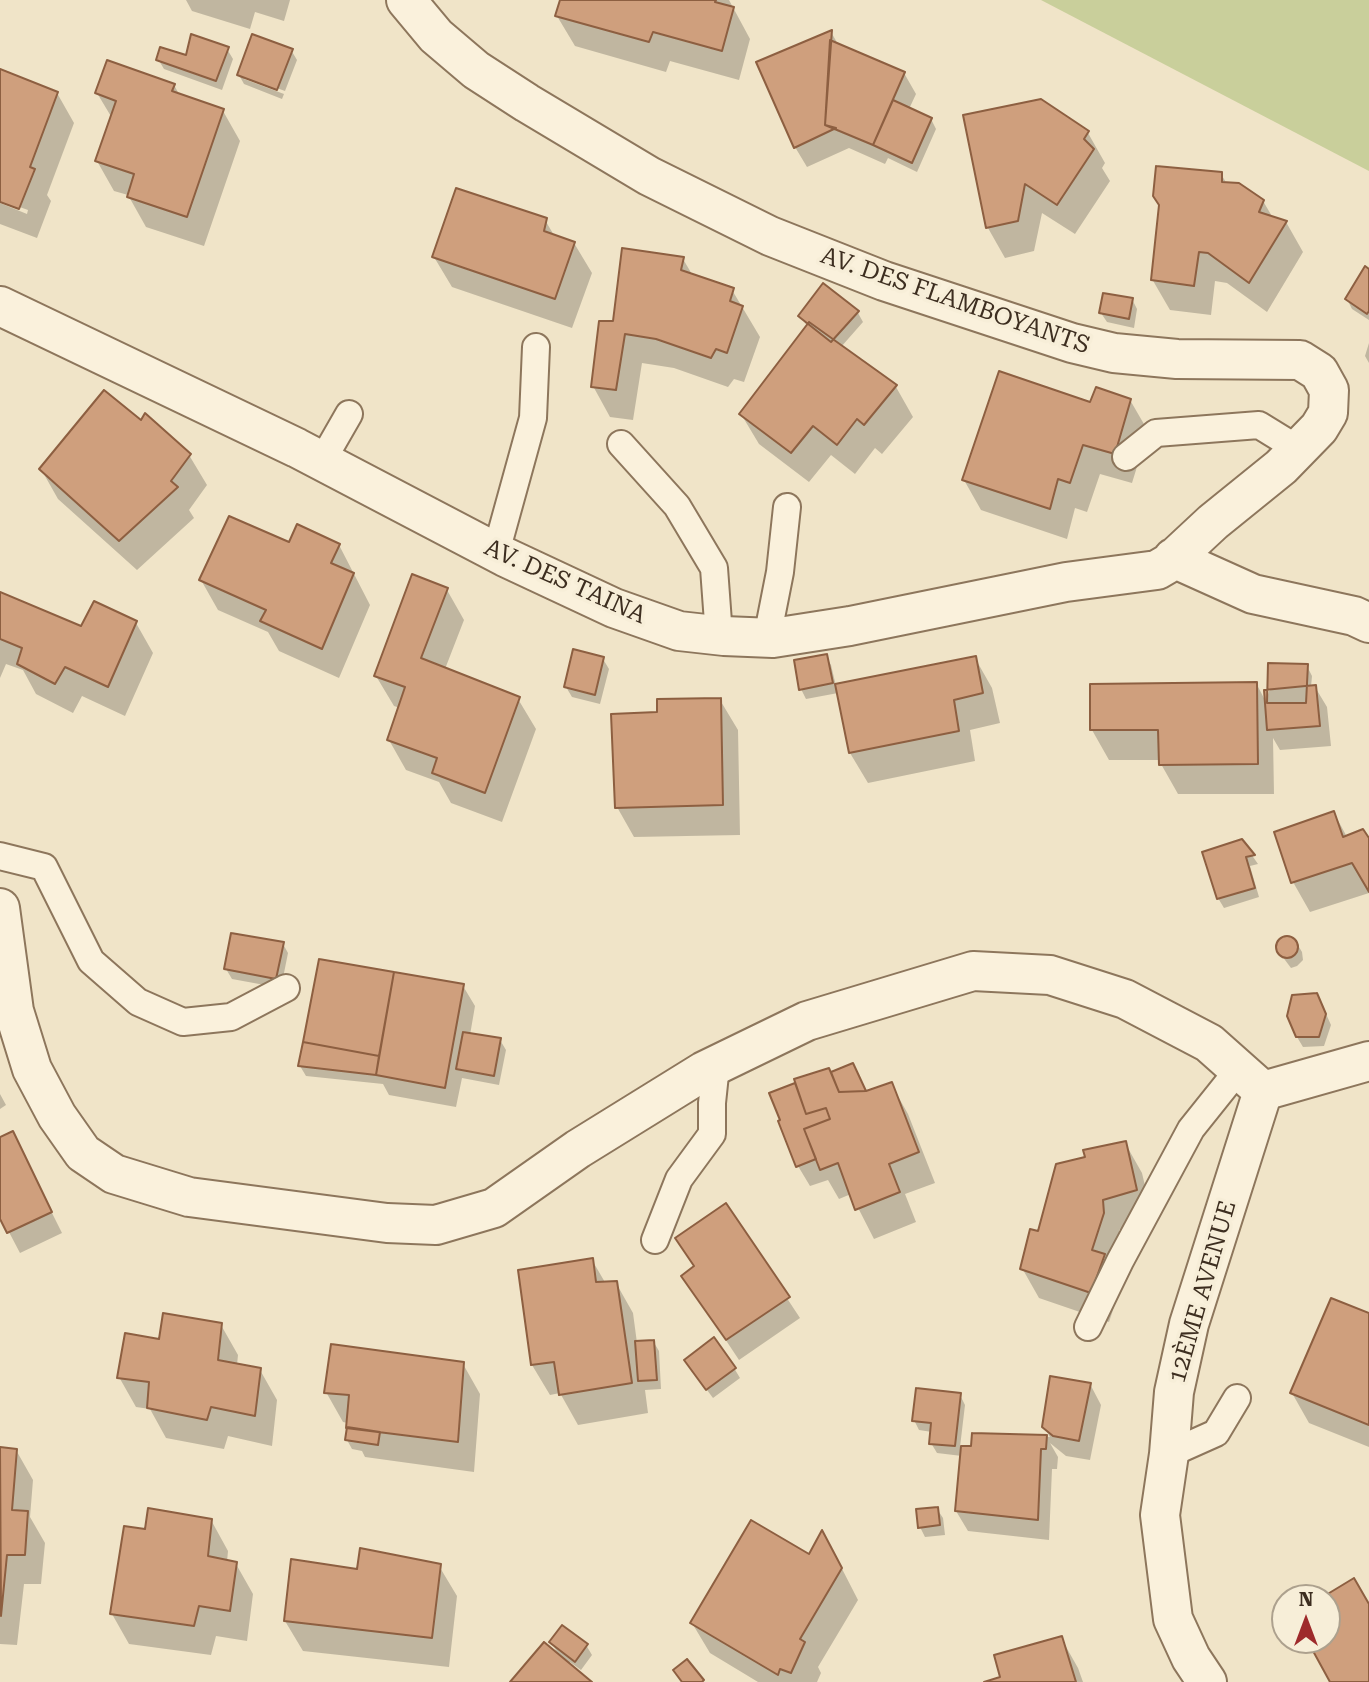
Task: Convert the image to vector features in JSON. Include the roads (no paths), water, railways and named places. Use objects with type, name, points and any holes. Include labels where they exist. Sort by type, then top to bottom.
[{"type":"street","name":"AV. DES FLAMBOYANTS","points":[[406,0],[432,31],[476,70],[649,176],[770,236],[895,285],[1093,348],[1127,355],[1177,359],[1300,360],[1319,372],[1329,390],[1328,413],[1319,428],[1281,467],[1173,558]]},
{"type":"street","name":"AV. DES TAINA","points":[[3,314],[198,399],[496,552],[614,608],[679,631],[767,638],[850,626],[1066,582],[1145,573],[1157,570],[1173,558]]},
{"type":"street","points":[[1173,558],[1253,594],[1354,616],[1369,623]]},
{"type":"street","points":[[0,908],[14,1011],[33,1069],[57,1116],[83,1153],[114,1174],[189,1197],[387,1223],[436,1226],[494,1208],[578,1149],[716,1065],[807,1021],[973,971],[1049,975],[1107,983],[1125,999],[1209,1043],[1251,1080],[1369,1061]]},
{"type":"street","name":"12ÈME AVENUE","points":[[1208,1682],[1191,1658],[1173,1619],[1160,1515],[1174,1392],[1251,1080]]},
{"type":"lane","points":[[496,552],[533,418],[536,346]]},
{"type":"lane","points":[[322,461],[349,414]]},
{"type":"lane","points":[[1126,457],[1156,433],[1259,425],[1298,449]]},
{"type":"lane","points":[[621,444],[677,506],[714,568],[719,636]]},
{"type":"lane","points":[[767,638],[780,572],[787,507]]},
{"type":"lane","points":[[0,856],[44,867],[91,961],[138,1002],[183,1022],[231,1017],[286,988]]},
{"type":"lane","points":[[654,1240],[679,1179],[712,1134],[716,1065]]},
{"type":"lane","points":[[1088,1327],[1137,1226],[1191,1129],[1251,1080]]},
{"type":"lane","points":[[1168,1454],[1216,1433],[1237,1398]]}]
